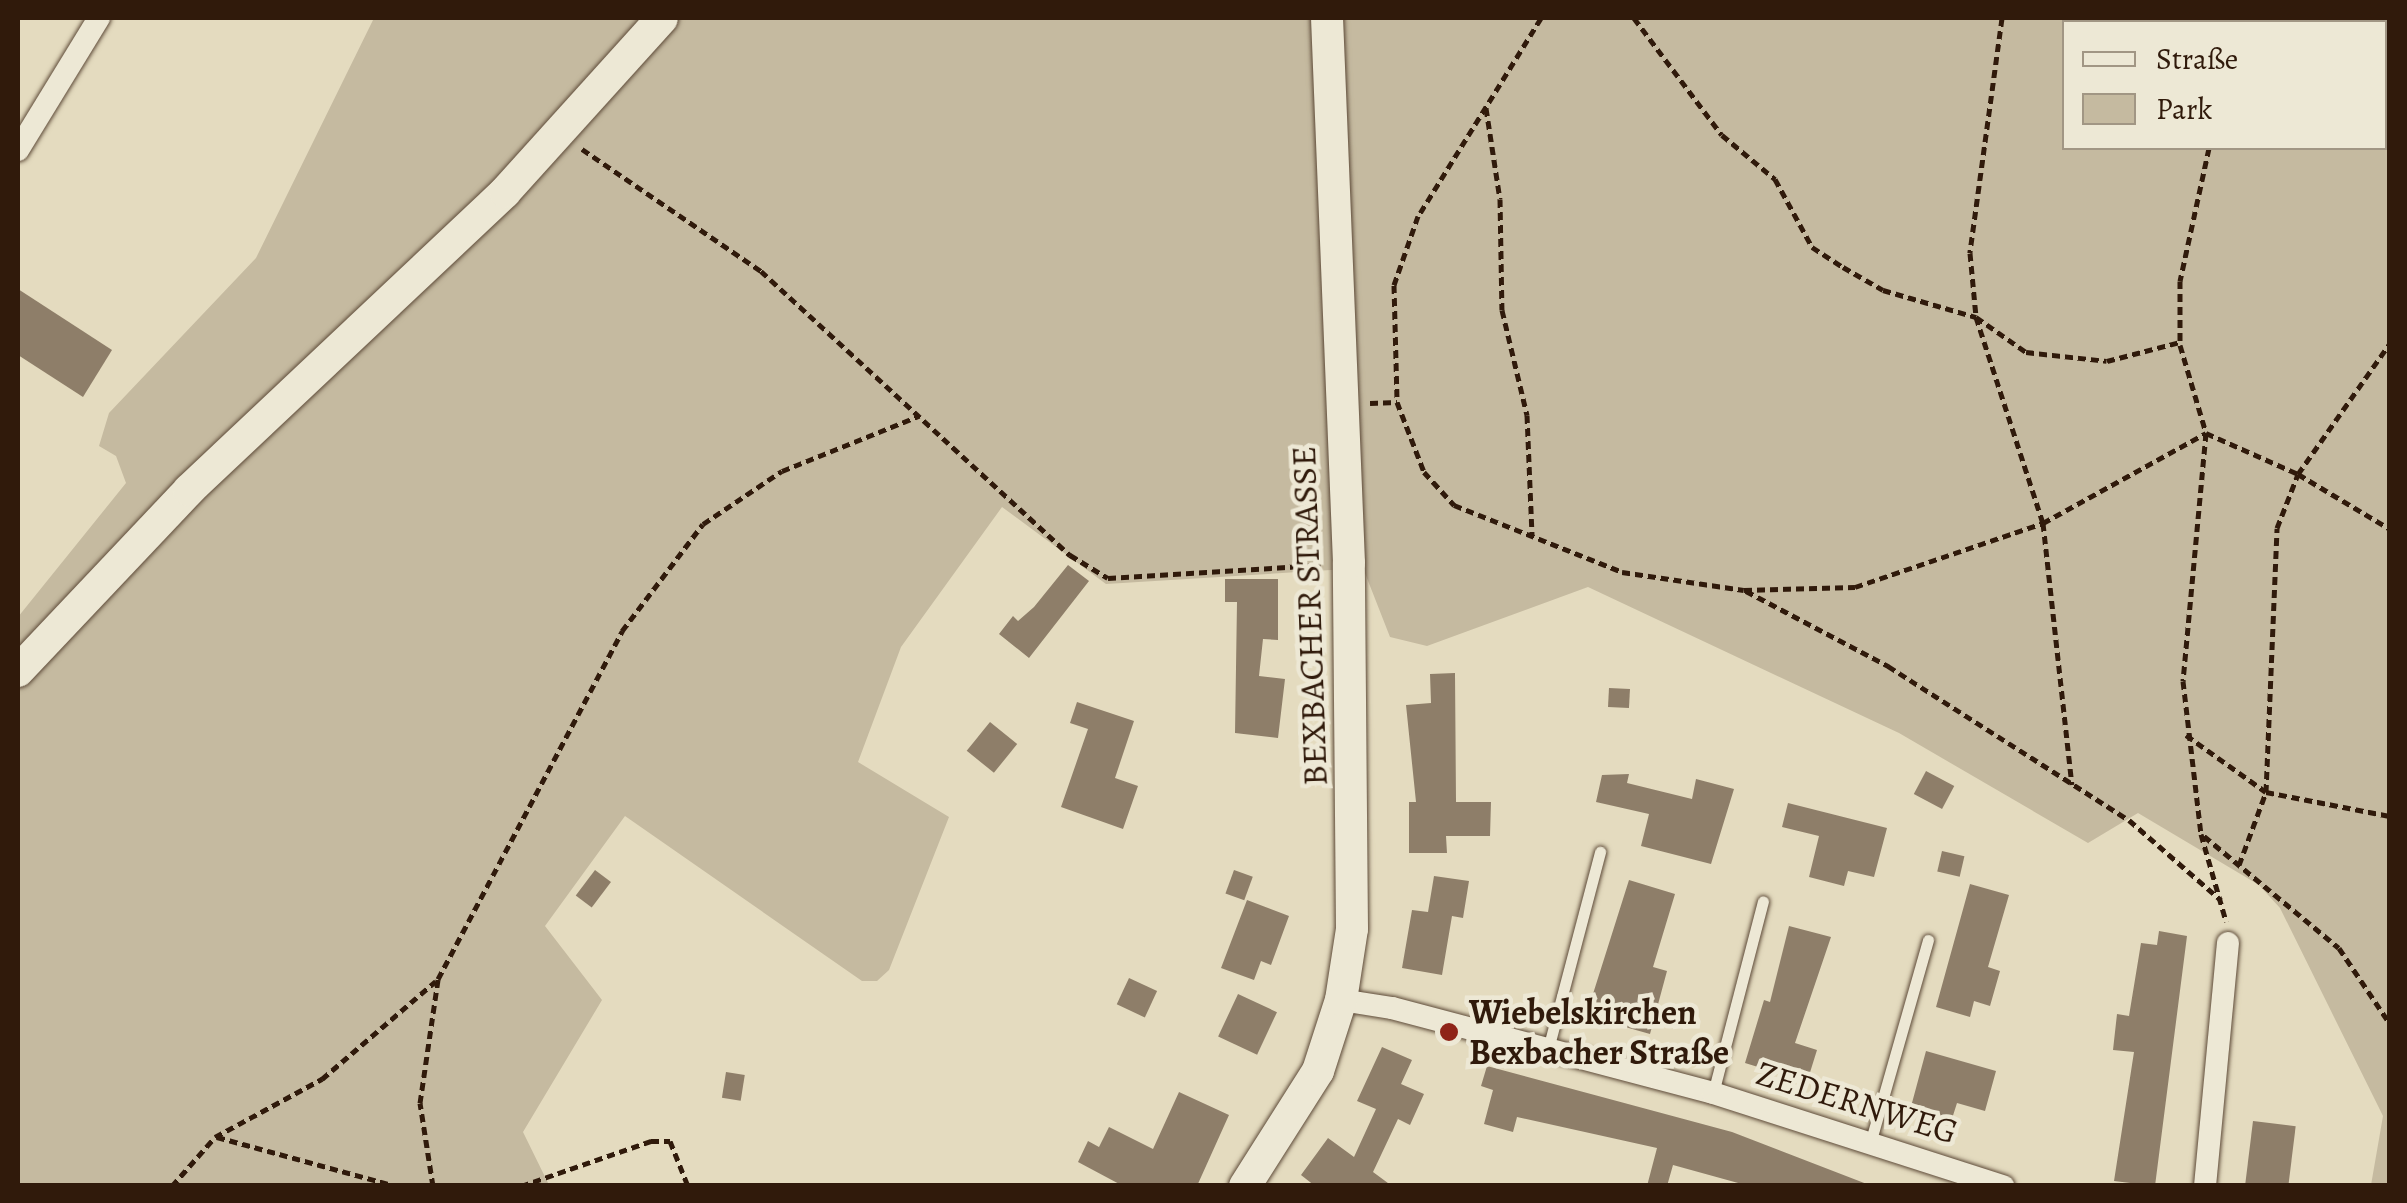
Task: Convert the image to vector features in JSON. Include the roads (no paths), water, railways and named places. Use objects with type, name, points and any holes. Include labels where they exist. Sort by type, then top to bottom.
[{"type":"street","points":[[18,150],[100,18]]},
{"type":"street","points":[[18,672],[189,490],[560,135],[662,18]]},
{"type":"street","name":"BEXBACHER STRASSE","points":[[1245,1186],[1318,1071],[1341,1000],[1356,846],[1327,18]]},
{"type":"street","points":[[2205,1186],[2228,943]]},
{"type":"street","name":"ZEDERNWEG","points":[[1341,1000],[1548,1048],[1713,1094],[1872,1140],[1969,1180],[2003,1186]]},
{"type":"lane","points":[[1548,1048],[1600,852]]},
{"type":"lane","points":[[1713,1094],[1763,900]]},
{"type":"lane","points":[[1872,1140],[1928,940]]},
{"type":"place","name":"Wiebelskirchen Bexbacher Straße","points":[[1449,1032]]}]
